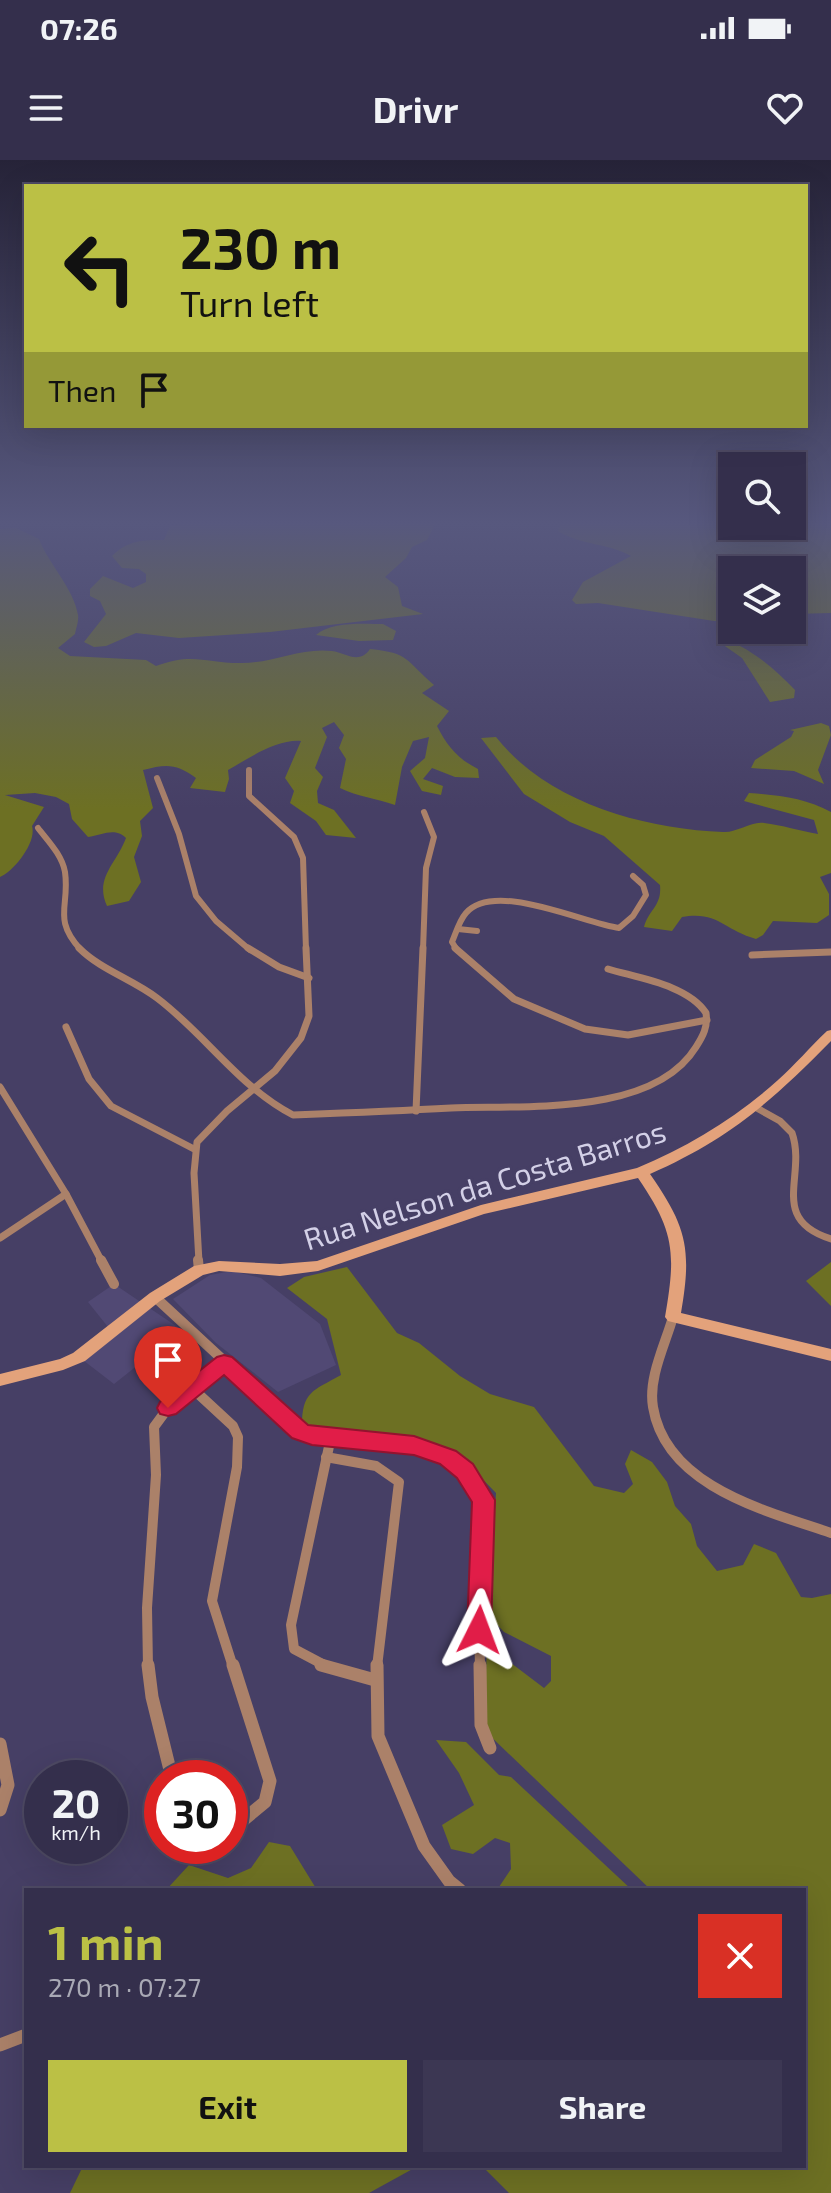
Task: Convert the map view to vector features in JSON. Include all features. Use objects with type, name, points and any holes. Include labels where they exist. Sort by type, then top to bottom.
[{"type":"street","points":[[199,1270],[194,1149],[201,1137],[289,1057],[304,1035],[309,1016],[300,847],[294,837],[249,796],[249,770]]},
{"type":"street","points":[[157,778],[181,840],[196,896],[211,914],[272,965],[287,973],[309,978]]},
{"type":"street","points":[[416,1111],[426,868],[434,837],[424,812]]},
{"type":"street","points":[[38,828],[59,855],[65,872],[62,917],[68,936],[100,965],[157,998],[276,1108],[293,1115],[555,1105],[626,1094],[677,1071],[703,1037],[707,1020],[703,1009],[696,1003],[608,969]]},
{"type":"street","points":[[633,876],[643,885],[646,895],[633,916],[619,928],[601,925],[562,909],[503,903],[475,906],[466,912],[452,942],[514,999],[596,1032],[628,1035],[707,1020]]},
{"type":"street","points":[[458,929],[477,931]]},
{"type":"street","points":[[752,955],[831,952]]},
{"type":"street","points":[[66,1027],[93,1089],[101,1098],[130,1117],[194,1149]]},
{"type":"street","name":"Rua Nelson da Costa Barros","points":[[0,1380],[79,1357],[155,1297],[199,1270],[219,1266],[280,1270],[318,1266],[481,1210],[641,1172],[691,1150],[755,1107],[831,1034]]},
{"type":"street","points":[[0,1087],[66,1194],[114,1284]]},
{"type":"street","points":[[755,1107],[785,1124],[794,1136],[792,1198],[795,1213],[812,1234],[831,1239]]},
{"type":"street","points":[[641,1172],[672,1218],[680,1237],[682,1260],[673,1317],[656,1376],[653,1405],[669,1451],[689,1471],[719,1487],[764,1509],[831,1533]]},
{"type":"street","points":[[0,1238],[66,1194]]},
{"type":"street","points":[[155,1297],[291,1425],[312,1436],[414,1446],[432,1451],[465,1471],[477,1487],[484,1500],[485,1513],[479,1630],[481,1725],[490,1748]]},
{"type":"street","points":[[673,1317],[831,1355]]},
{"type":"street","points":[[168,1760],[152,1697],[147,1657],[147,1608],[156,1475],[153,1440],[158,1419],[224,1363]]},
{"type":"street","points":[[193,1389],[233,1426],[238,1437],[237,1467],[212,1601],[270,1781],[265,1802],[248,1816]]},
{"type":"street","points":[[331,1437],[291,1625],[294,1649],[321,1665],[375,1680]]},
{"type":"street","points":[[326,1457],[383,1468],[399,1482],[375,1680],[378,1736],[424,1846],[458,1888]]},
{"type":"street","points":[[0,1744],[8,1769],[9,1786],[0,1810]]},
{"type":"street","points":[[0,2045],[24,2036]]},
{"type":"shaded area","points":[[0,619],[78,619],[75,634],[58,648],[70,656],[146,660],[156,666],[190,659],[251,663],[320,650],[352,657],[366,654],[370,649],[393,653],[406,659],[434,685],[422,693],[449,711],[437,726],[454,751],[478,769],[479,778],[455,777],[432,768],[423,779],[443,786],[441,795],[422,791],[410,771],[425,758],[429,737],[413,741],[402,767],[395,805],[340,788],[346,759],[339,748],[344,735],[334,722],[322,728],[327,737],[315,768],[323,777],[317,791],[318,803],[334,810],[356,838],[326,835],[316,821],[290,803],[294,791],[285,778],[301,741],[282,743],[263,750],[228,770],[225,792],[190,788],[196,778],[177,767],[143,770],[153,808],[140,821],[142,836],[134,857],[141,882],[129,901],[107,906],[103,887],[105,879],[126,838],[113,832],[88,837],[72,819],[69,804],[56,797],[35,793],[5,795],[44,807],[32,826],[31,840],[23,855],[12,869],[0,877]]},
{"type":"shaded area","points":[[102,619],[382,619],[270,632],[179,638],[136,633],[106,646],[94,647],[84,642]]},
{"type":"shaded area","points":[[383,624],[396,631],[393,640],[359,641],[316,635],[339,625]]},
{"type":"shaded area","points":[[722,644],[735,644],[755,655],[795,690],[794,698],[770,702],[742,658]]},
{"type":"shaded area","points":[[821,723],[829,726],[831,735],[818,770],[824,784],[794,771],[751,768],[755,760],[791,737],[794,731],[790,730]]},
{"type":"shaded area","points":[[496,737],[517,760],[542,779],[569,795],[629,818],[692,830],[723,832],[764,823],[818,834],[814,820],[744,801],[749,793],[781,796],[831,812],[831,873],[820,877],[829,894],[829,915],[817,923],[773,921],[756,939],[705,917],[682,917],[672,931],[644,927],[659,898],[660,885],[604,836],[570,822],[524,794],[481,738]]},
{"type":"shaded area","points":[[831,1262],[831,1306],[806,1281]]},
{"type":"shaded area","points":[[347,1267],[397,1333],[419,1343],[460,1376],[490,1394],[534,1407],[594,1486],[624,1493],[633,1484],[625,1464],[631,1450],[652,1462],[667,1482],[675,1506],[691,1524],[697,1546],[717,1571],[743,1565],[754,1544],[776,1553],[801,1597],[831,1594],[831,2193],[509,2193],[484,2168],[806,2168],[806,1888],[649,1888],[484,1730],[487,1645],[544,1688],[551,1681],[551,1656],[504,1632],[489,1616],[496,1493],[460,1456],[436,1443],[302,1426],[304,1406],[311,1393],[341,1375],[327,1319],[287,1288],[304,1277]]},
{"type":"shaded area","points":[[232,1271],[261,1278],[320,1324],[336,1365],[278,1392],[216,1343],[173,1299],[210,1275]]},
{"type":"shaded area","points":[[114,1284],[182,1330],[114,1384],[79,1357],[112,1332],[88,1302]]},
{"type":"shaded area","points":[[436,1740],[466,1742],[499,1775],[511,1777],[630,1888],[498,1888],[511,1869],[510,1843],[495,1838],[473,1854],[451,1849],[442,1825],[474,1805],[459,1773]]},
{"type":"shaded area","points":[[269,1842],[290,1846],[316,1888],[168,1888],[189,1865],[228,1878],[251,1868]]},
{"type":"shaded area","points":[[82,2168],[414,2168],[369,2193],[70,2193]]},
{"type":"route","points":[[168,1408],[224,1363],[300,1431],[312,1436],[414,1446],[448,1458],[465,1471],[484,1500],[479,1630]]}]
